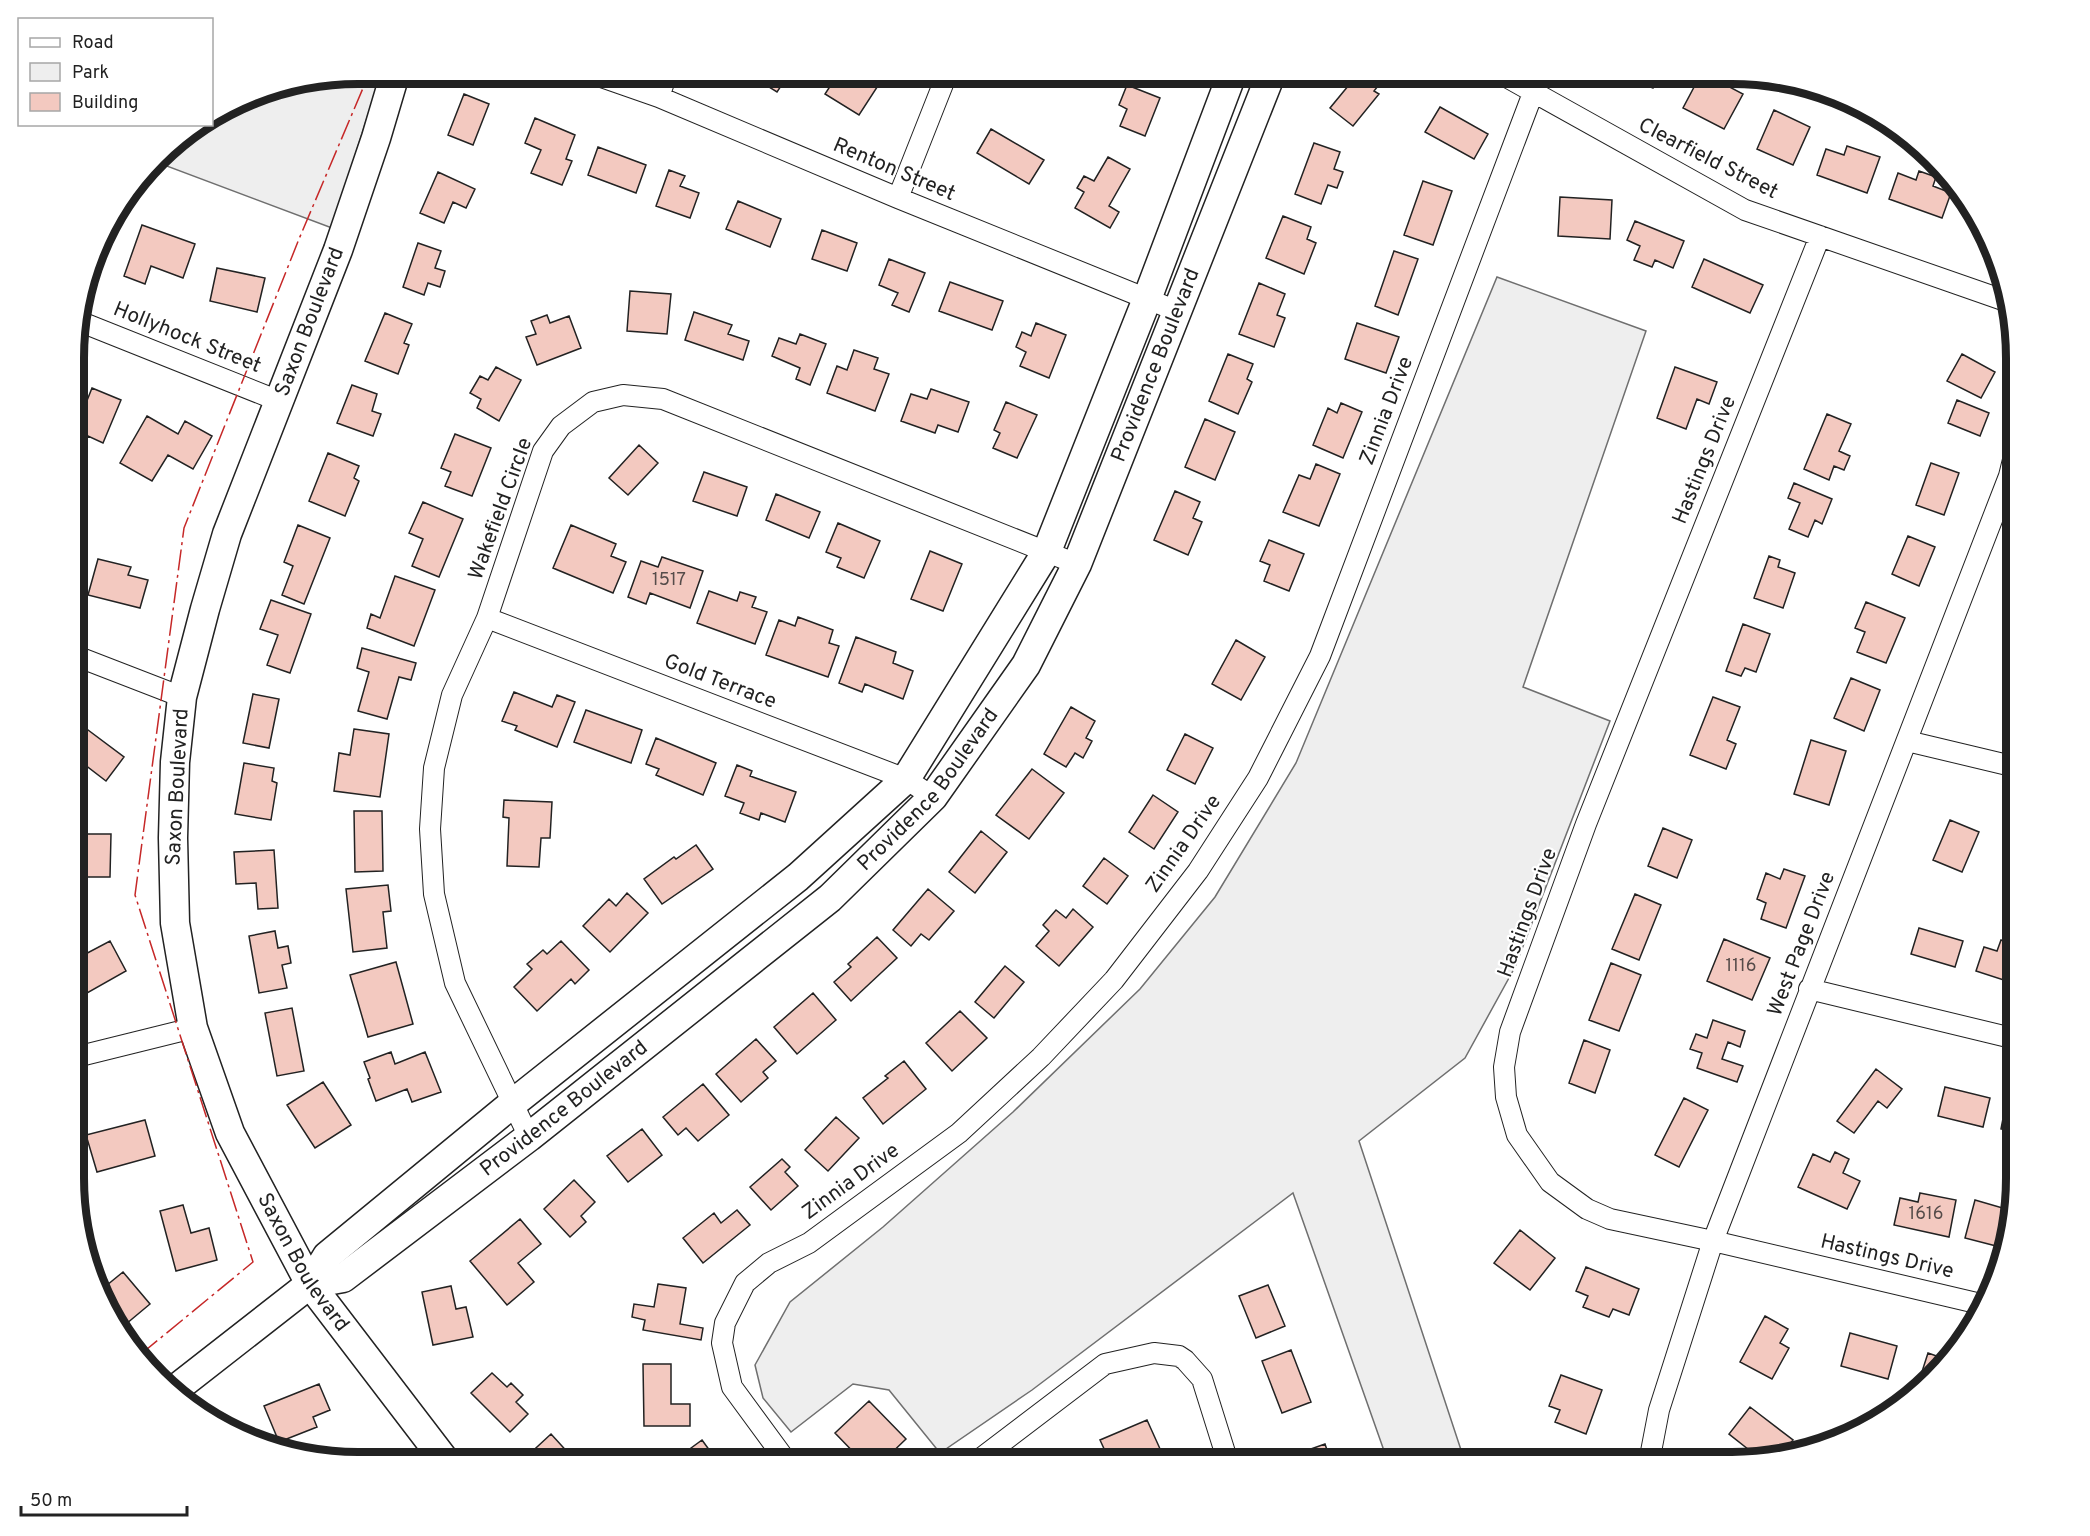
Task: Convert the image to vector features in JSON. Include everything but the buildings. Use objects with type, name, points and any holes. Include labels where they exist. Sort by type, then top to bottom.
[{"type":"main road","name":"Saxon Boulevard","points":[[392,84],[338,250],[227,534],[204,609],[182,697],[175,762],[173,838],[175,923],[193,1028],[230,1133],[310,1284],[438,1452]]},
{"type":"main road","name":"Providence Boulevard","points":[[179,1386],[310,1284],[327,1256],[512,1104],[798,877],[906,778],[1047,551],[1147,299],[1228,84]]},
{"type":"main road","name":"Providence Boulevard","points":[[310,1284],[343,1278],[529,1137],[830,898],[933,796],[1026,665],[1077,564],[1267,84]]},
{"type":"street","name":"Renton Street","points":[[622,84],[659,97],[898,198],[1177,311]]},
{"type":"street","points":[[659,97],[664,84]]},
{"type":"street","points":[[898,198],[943,84]]},
{"type":"street","name":"Clearfield Street","points":[[1518,84],[1745,210],[2000,299]]},
{"type":"street","name":"Zinnia Drive","points":[[780,1452],[732,1387],[722,1343],[725,1323],[746,1283],[769,1263],[809,1244],[960,1132],[1041,1058],[1114,980],[1198,871],[1257,778],[1320,656],[1533,93]]},
{"type":"street","name":"Hastings Drive","points":[[1820,237],[1586,824],[1510,1032],[1504,1067],[1506,1097],[1517,1135],[1550,1182],[1587,1209],[1610,1219],[1976,1303]]},
{"type":"street","name":"Hollyhock Street","points":[[86,324],[279,401]]},
{"type":"street","name":"Wakefield Circle","points":[[529,1137],[455,983],[434,894],[430,829],[434,768],[452,695],[487,618],[543,451],[561,426],[593,402],[623,395],[663,399],[1077,564]]},
{"type":"street","name":"West Page Drive","points":[[1651,1452],[1659,1410],[1713,1241],[2006,484]]},
{"type":"street","name":"Gold Terrace","points":[[487,618],[906,778],[933,796]]},
{"type":"street","points":[[84,659],[182,697]]},
{"type":"street","points":[[1907,741],[2006,765]]},
{"type":"street","points":[[1809,989],[2006,1037]]},
{"type":"street","points":[[84,1055],[193,1028]]},
{"type":"street","points":[[989,1452],[1105,1364],[1154,1353],[1179,1356],[1202,1379],[1225,1452]]},
{"type":"green space","points":[[378,84],[332,228],[163,165],[206,130],[253,105],[304,89]]},
{"type":"green space","points":[[1497,277],[1646,331],[1523,687],[1610,721],[1515,967],[1465,1058],[1359,1141],[1462,1452],[1384,1452],[1293,1193],[1032,1390],[941,1452],[889,1390],[853,1384],[791,1432],[763,1398],[755,1365],[790,1302],[883,1227],[1013,1112],[1140,989],[1215,897],[1296,763]]},
{"type":"power","points":[[145,1350],[253,1262],[135,895],[184,528],[299,239],[365,84]]}]
